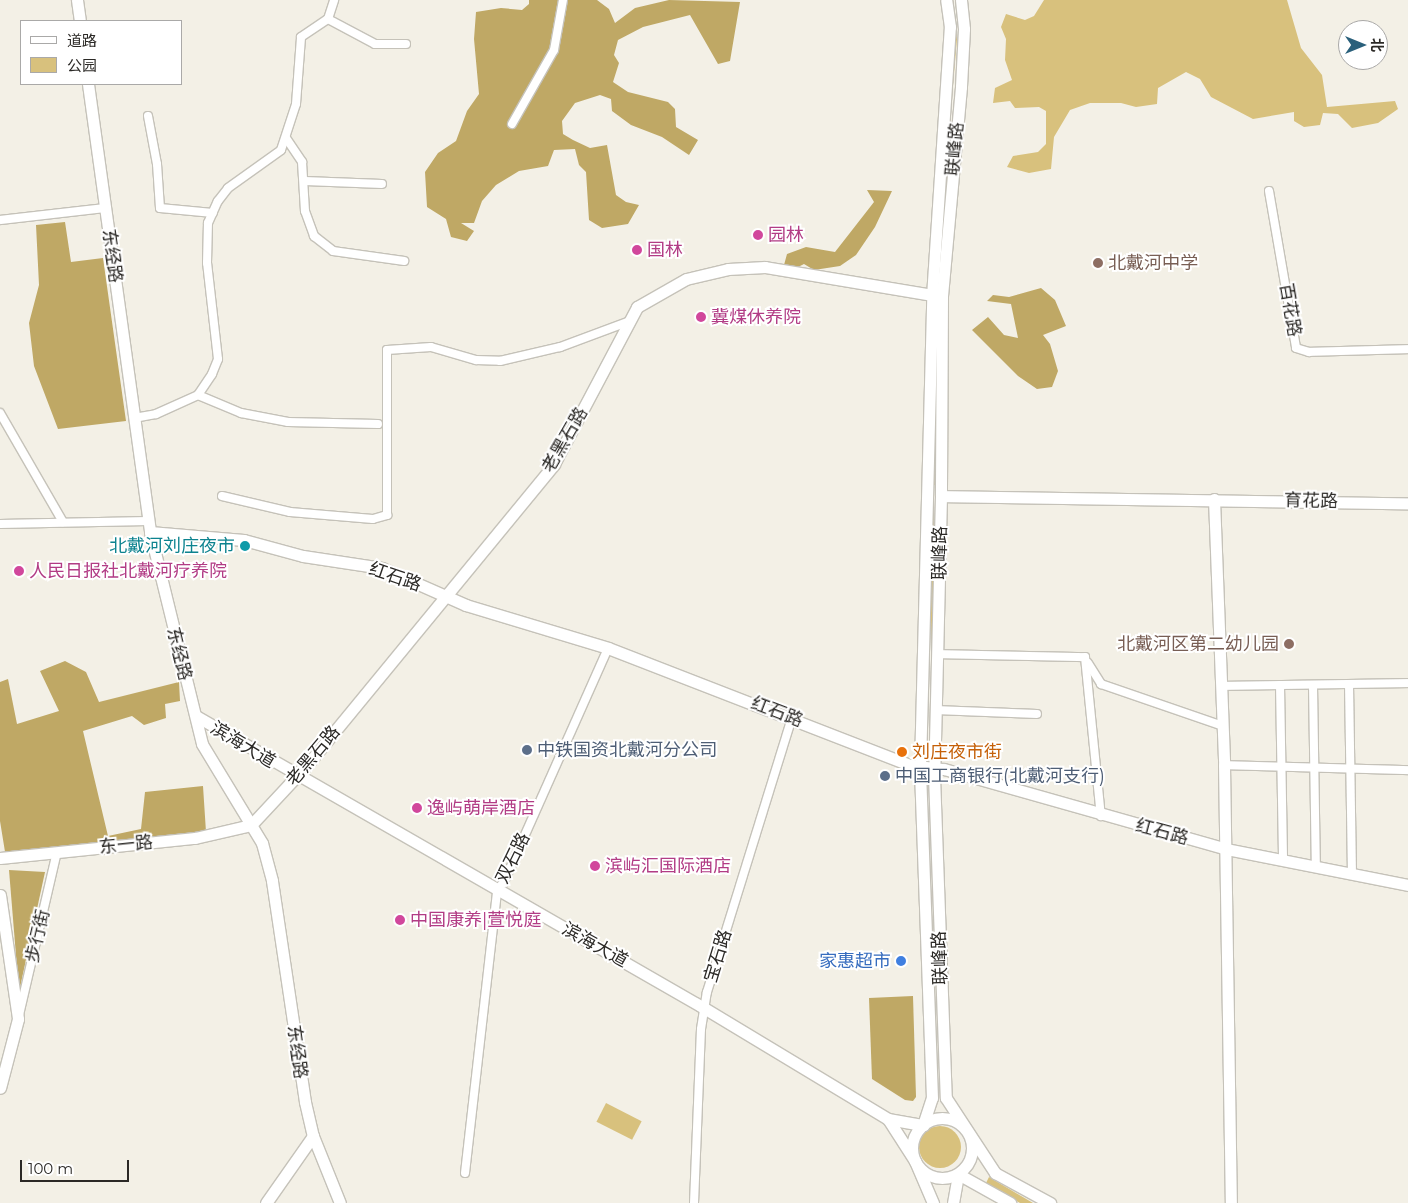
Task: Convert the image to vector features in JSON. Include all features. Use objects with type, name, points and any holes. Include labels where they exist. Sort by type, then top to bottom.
[{"type":"main road","points":[[77,0],[80,20]]},
{"type":"main road","name":"联峰路","points":[[923,1125],[932,1098],[920,766],[937,296],[950,27],[946,0]]},
{"type":"main road","name":"联峰路","points":[[961,0],[964,29],[961,87],[937,296],[941,496],[934,768],[946,1098],[966,1130]]},
{"type":"main road","name":"东经路","points":[[88,85],[149,527],[202,744],[262,843],[272,881],[305,1102],[312,1136],[340,1203]]},
{"type":"main road","name":"老黑石路","points":[[251,825],[297,777],[443,596],[554,464],[637,307],[686,279],[728,269],[765,267],[937,296]]},
{"type":"main road","name":"育花路","points":[[941,496],[1408,503]]},
{"type":"main road","points":[[1214,499],[1224,766],[1231,1203]]},
{"type":"main road","name":"红石路","points":[[149,527],[244,540],[303,556],[382,568],[443,596],[608,648],[920,766],[934,768],[1101,816],[1226,849],[1408,885]]},
{"type":"main road","name":"滨海大道","points":[[196,716],[297,777],[704,1008],[888,1120]]},
{"type":"main road","name":"东一路","points":[[0,858],[195,838],[251,825]]},
{"type":"main road","points":[[0,895],[18,1019],[0,1088]]},
{"type":"main road","points":[[888,1120],[923,1125],[941,1118],[959,1124],[966,1130],[995,1173],[1050,1203]]},
{"type":"main road","points":[[888,1120],[915,1161],[925,1172],[939,1178],[958,1174],[1010,1203]]},
{"type":"main road","points":[[923,1125],[913,1142],[915,1161],[933,1203]]},
{"type":"main road","points":[[953,1203],[958,1174],[970,1159],[972,1149],[966,1130]]},
{"type":"main road","points":[[266,1203],[312,1136]]},
{"type":"street","points":[[134,418],[156,414],[198,395],[218,359],[207,263],[208,223],[228,188],[281,150],[296,104],[301,37],[328,19],[334,0]]},
{"type":"street","points":[[512,124],[554,50],[563,0]]},
{"type":"street","points":[[328,19],[375,44],[406,44]]},
{"type":"street","points":[[148,116],[157,164],[160,208],[213,213]]},
{"type":"street","points":[[286,138],[302,162],[305,181],[305,211],[314,236],[334,251],[404,261]]},
{"type":"street","points":[[305,181],[382,184]]},
{"type":"street","name":"百花路","points":[[1269,191],[1296,348],[1309,352],[1408,349]]},
{"type":"street","points":[[0,220],[105,208]]},
{"type":"street","points":[[222,496],[290,512],[373,520],[387,515],[387,350],[431,347],[476,360],[500,361],[560,347],[630,321]]},
{"type":"street","points":[[198,395],[241,413],[288,422],[378,424]]},
{"type":"street","points":[[0,413],[63,522]]},
{"type":"street","points":[[929,496],[941,496]]},
{"type":"street","points":[[0,524],[63,522],[149,527]]},
{"type":"street","name":"双石路","points":[[465,1173],[497,890],[608,648]]},
{"type":"street","points":[[937,654],[1085,657]]},
{"type":"street","points":[[1085,657],[1101,684],[1223,726]]},
{"type":"street","points":[[1085,657],[1101,816]]},
{"type":"street","points":[[1221,686],[1408,683]]},
{"type":"street","points":[[1349,684],[1352,873]]},
{"type":"street","points":[[1280,685],[1283,860]]},
{"type":"street","points":[[1313,685],[1316,867]]},
{"type":"street","points":[[935,710],[1037,714]]},
{"type":"street","name":"宝石路","points":[[694,1203],[704,1008],[792,717]]},
{"type":"street","points":[[1224,766],[1408,770]]},
{"type":"street","name":"步行街","points":[[18,1019],[57,852]]},
{"type":"green space","points":[[949,0],[953,0],[957,39],[947,154],[944,154]]},
{"type":"green space","points":[[1044,0],[1287,0],[1301,48],[1322,75],[1327,107],[1395,101],[1398,109],[1378,123],[1352,128],[1338,114],[1323,113],[1320,125],[1304,127],[1294,121],[1294,112],[1253,119],[1211,97],[1200,79],[1186,72],[1158,88],[1157,104],[1136,107],[1121,103],[1090,103],[1070,110],[1054,137],[1051,169],[1029,173],[1007,167],[1013,156],[1038,152],[1046,144],[1046,111],[1039,107],[1015,108],[1010,101],[993,103],[995,88],[1012,80],[1005,60],[1006,39],[1001,27],[1006,14],[1025,20],[1034,16]]},
{"type":"green space","points":[[937,327],[935,485],[931,485]]},
{"type":"green space","points":[[931,513],[934,513],[934,756],[931,756]]},
{"type":"green space","points":[[606,1103],[642,1121],[632,1140],[596,1122]]},
{"type":"green space","points":[[940,1126],[955,1132],[961,1147],[955,1162],[940,1168],[925,1162],[919,1147],[925,1132]]},
{"type":"green space","points":[[989,1177],[1033,1203],[1020,1203],[986,1183]]},
{"type":"shaded area","points":[[529,0],[597,0],[609,9],[615,23],[635,8],[669,0],[740,2],[730,61],[718,64],[690,15],[643,27],[618,40],[614,55],[619,63],[613,82],[628,92],[668,102],[675,109],[676,127],[698,140],[689,155],[662,137],[631,125],[612,111],[611,99],[600,95],[575,103],[562,121],[563,134],[573,140],[590,148],[607,145],[616,195],[626,202],[639,205],[628,224],[602,228],[589,220],[586,172],[579,165],[575,149],[554,150],[548,166],[519,171],[496,185],[482,201],[474,223],[461,223],[474,231],[467,241],[451,237],[446,219],[427,207],[425,172],[438,153],[456,141],[467,111],[479,94],[474,39],[476,12],[501,8],[522,10],[529,4]]},
{"type":"shaded area","points":[[867,190],[892,191],[875,227],[856,255],[840,266],[814,270],[804,264],[794,269],[784,265],[787,254],[806,247],[835,252],[874,202]]},
{"type":"shaded area","points":[[65,222],[71,262],[103,258],[126,421],[58,429],[34,366],[29,323],[39,285],[36,225]]},
{"type":"shaded area","points":[[1041,288],[1055,300],[1066,326],[1043,335],[1050,344],[1058,371],[1052,387],[1037,389],[1018,376],[972,330],[988,317],[1004,335],[1018,338],[1011,304],[987,301],[993,295],[1009,297]]},
{"type":"shaded area","points":[[65,661],[86,672],[99,702],[179,682],[180,701],[165,704],[166,718],[144,725],[132,716],[83,731],[108,836],[141,829],[145,792],[203,786],[206,832],[6,858],[0,821],[0,682],[8,679],[17,724],[59,711],[40,671]]},
{"type":"shaded area","points":[[9,870],[45,872],[19,992]]},
{"type":"shaded area","points":[[913,996],[916,1097],[913,1101],[905,1100],[872,1079],[869,998]]},
{"type":"place","name":"园林","points":[[758,235]]},
{"type":"place","name":"国林","points":[[637,250]]},
{"type":"place","name":"北戴河中学","points":[[1098,263]]},
{"type":"place","name":"冀煤休养院","points":[[701,317]]},
{"type":"place","name":"北戴河刘庄夜市","points":[[245,546]]},
{"type":"place","name":"人民日报社北戴河疗养院","points":[[19,571]]},
{"type":"place","name":"北戴河区第二幼儿园","points":[[1289,644]]},
{"type":"place","name":"中铁国资北戴河分公司","points":[[527,750]]},
{"type":"place","name":"刘庄夜市街","points":[[902,752]]},
{"type":"place","name":"中国工商银行(北戴河支行)","points":[[885,776]]},
{"type":"place","name":"逸屿萌岸酒店","points":[[417,808]]},
{"type":"place","name":"滨屿汇国际酒店","points":[[595,866]]},
{"type":"place","name":"中国康养|萱悦庭","points":[[400,920]]},
{"type":"place","name":"家惠超市","points":[[901,961]]}]
